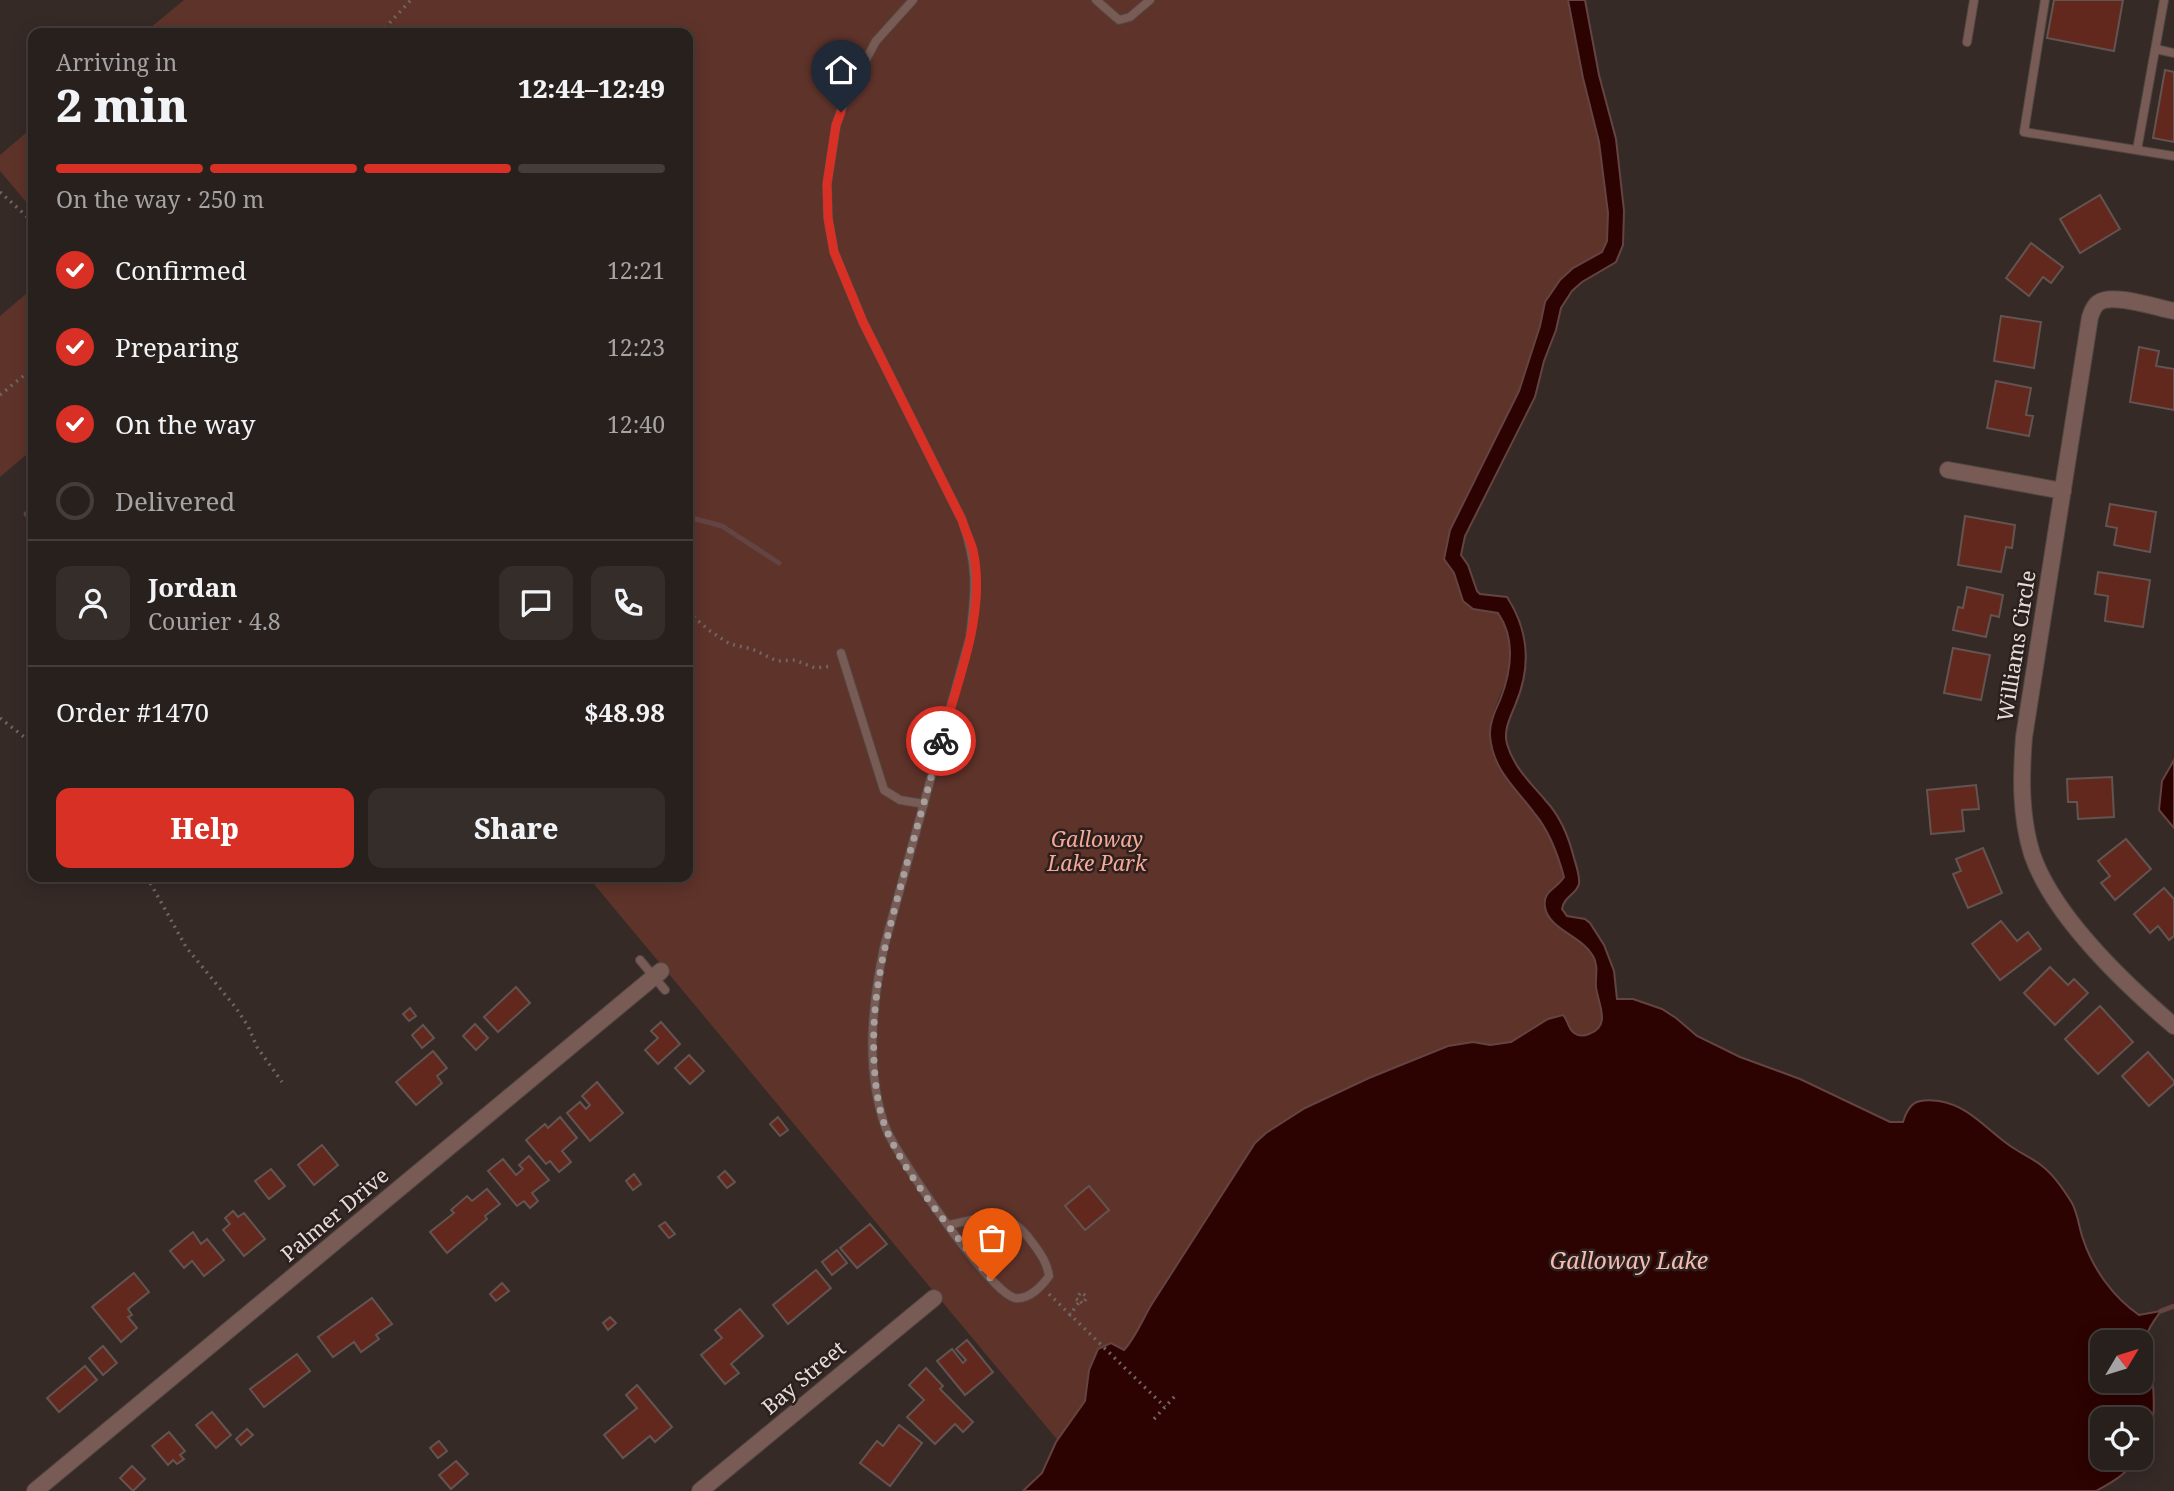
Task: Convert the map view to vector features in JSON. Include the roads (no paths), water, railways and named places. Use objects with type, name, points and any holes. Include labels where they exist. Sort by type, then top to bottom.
[{"type":"street","name":"Williams Circle","points":[[2174,311],[2113,298],[2100,301],[2090,317],[2024,737],[2020,788],[2032,853],[2043,879],[2088,942],[2174,1026]]},
{"type":"street","points":[[1948,470],[2063,491]]},
{"type":"street","name":"Palmer Drive","points":[[34,1491],[657,974]]},
{"type":"street","name":"Bay Street","points":[[700,1491],[934,1298]]},
{"type":"lane","points":[[913,0],[876,41],[845,98],[836,125],[827,184],[828,218],[834,252],[863,322],[962,520],[973,551],[975,590],[970,637],[876,983],[872,1029],[874,1076],[885,1127],[901,1158],[949,1225],[1005,1294],[1018,1299],[1028,1295],[1042,1286],[1049,1276],[1047,1264],[1024,1231],[1008,1218],[990,1216],[949,1225]]},
{"type":"lane","points":[[1096,0],[1119,20],[1130,17],[1150,0]]},
{"type":"lane","points":[[1968,42],[1974,0]]},
{"type":"lane","points":[[2045,0],[2024,132],[2174,156]]},
{"type":"lane","points":[[2137,150],[2164,0]]},
{"type":"lane","points":[[2156,49],[2174,53]]},
{"type":"lane","points":[[841,653],[884,790],[900,800],[924,804]]},
{"type":"lane","points":[[640,960],[657,974],[665,990]]},
{"type":"water","name":"Galloway Lake","points":[[1568,0],[1585,0],[1599,75],[1616,139],[1624,211],[1623,245],[1616,262],[1582,282],[1572,291],[1561,308],[1535,397],[1465,536],[1461,555],[1468,565],[1477,591],[1480,594],[1507,597],[1520,623],[1526,663],[1521,690],[1508,723],[1506,739],[1514,761],[1556,813],[1569,843],[1578,871],[1579,884],[1562,909],[1567,916],[1585,919],[1590,923],[1604,945],[1614,971],[1617,999],[1633,999],[1662,1009],[1697,1036],[1740,1057],[1800,1079],[1890,1122],[1903,1122],[1911,1106],[1920,1101],[1939,1101],[1961,1108],[2006,1143],[2036,1161],[2058,1183],[2072,1203],[2087,1250],[2112,1291],[2139,1315],[2161,1311],[2149,1330],[2090,1330],[2090,1393],[2153,1393],[2153,1386],[2154,1410],[2153,1422],[2153,1407],[2090,1407],[2090,1470],[2127,1470],[2096,1491],[1023,1491],[1042,1473],[1056,1442],[1085,1401],[1089,1370],[1098,1349],[1111,1343],[1124,1350],[1129,1344],[1255,1143],[1266,1133],[1305,1108],[1448,1046],[1473,1042],[1490,1045],[1511,1042],[1548,1019],[1563,1015],[1570,1029],[1577,1035],[1589,1034],[1600,1026],[1602,1014],[1596,987],[1595,960],[1588,949],[1547,915],[1546,897],[1564,877],[1556,852],[1540,821],[1501,769],[1492,748],[1490,727],[1509,667],[1509,645],[1504,623],[1498,613],[1473,609],[1463,601],[1454,573],[1444,559],[1450,530],[1519,391],[1545,302],[1560,280],[1573,268],[1602,252],[1607,241],[1608,213],[1599,142]]},
{"type":"water","points":[[2174,760],[2174,828],[2159,810],[2162,781]]},
{"type":"waterway","points":[[693,518],[722,526],[779,563]]},
{"type":"waterway","points":[[2161,1311],[2174,1306]]},
{"type":"park label","name":"Galloway Lake Park","points":[[1097,852]]}]
